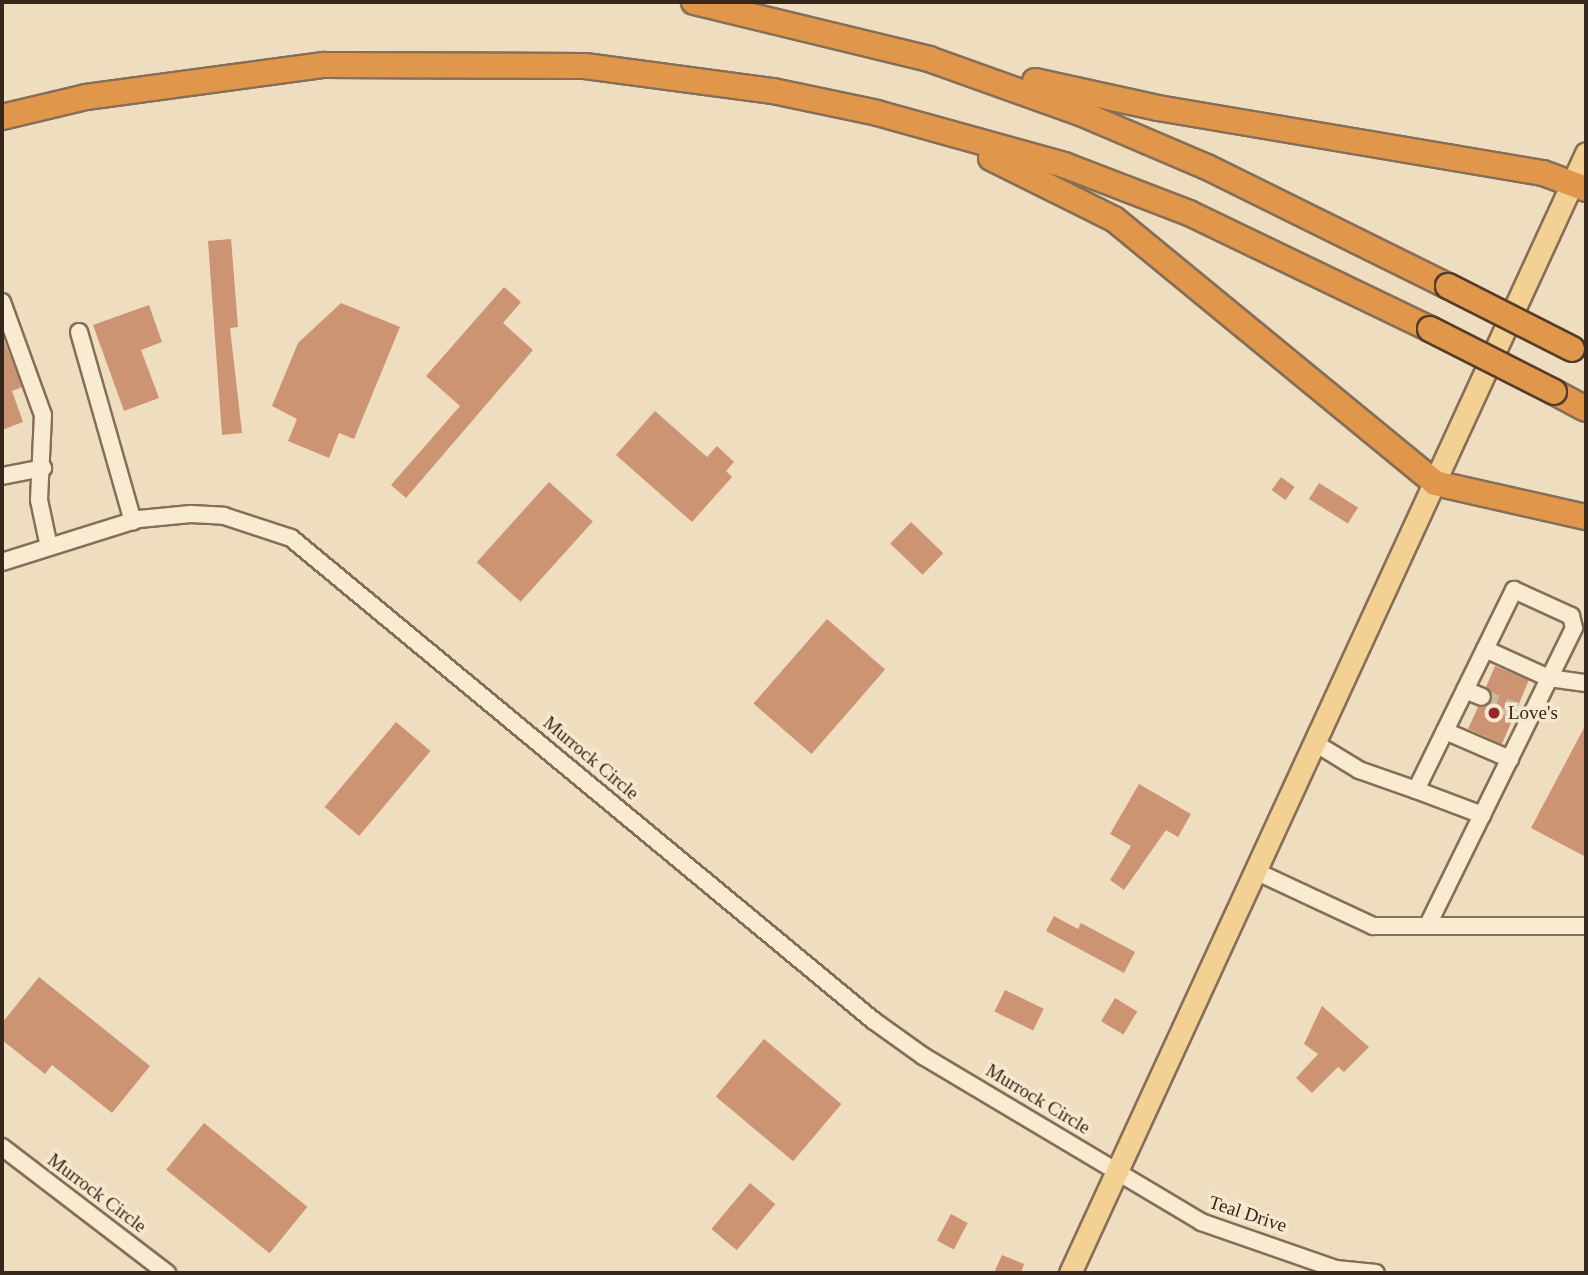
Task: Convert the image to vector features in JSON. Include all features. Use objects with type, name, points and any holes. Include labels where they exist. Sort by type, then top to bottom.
[{"type":"highway","points":[[694,2],[929,59],[1085,115],[1207,167],[1579,353]]},
{"type":"highway","points":[[929,59],[989,66],[1145,106],[1580,184]]},
{"type":"highway","points":[[2,117],[224,76],[324,65],[468,62],[585,66],[773,91],[877,113],[1064,165],[1189,212],[1430,329],[1586,409]]},
{"type":"highway","points":[[877,113],[1006,163],[1114,219],[1435,483],[1586,517]]},
{"type":"main road","points":[[1070,1273],[1435,483],[1580,184],[1586,153]]},
{"type":"street","points":[[2,302],[43,415],[44,468],[39,500],[49,547]]},
{"type":"street","points":[[79,332],[133,521]]},
{"type":"street","points":[[2,476],[44,468]]},
{"type":"street","name":"Murrock Circle","points":[[2,562],[133,521],[191,514],[224,516],[291,538],[874,1021],[1117,1171]]},
{"type":"street","points":[[1416,790],[1514,590],[1570,616],[1580,631],[1523,714],[1510,758],[1429,923]]},
{"type":"street","points":[[1485,649],[1549,678],[1586,683]]},
{"type":"street","points":[[1465,690],[1482,697]]},
{"type":"street","points":[[1445,731],[1510,758]]},
{"type":"street","points":[[1315,743],[1359,770],[1482,815]]},
{"type":"street","points":[[1255,871],[1373,926],[1429,923],[1586,926]]},
{"type":"street","name":"Murrock Circle","points":[[2,1147],[167,1273]]},
{"type":"street","name":"Teal Drive","points":[[1117,1171],[1201,1223],[1336,1269],[1376,1273]]},
{"type":"building","points":[[231,239],[238,327],[230,328],[242,433],[222,435],[208,241]]},
{"type":"building","points":[[504,287],[521,302],[503,323],[533,350],[406,498],[391,485],[460,406],[426,376]]},
{"type":"building","points":[[341,303],[400,327],[354,439],[339,433],[329,458],[288,441],[297,419],[272,406],[298,343]]},
{"type":"building","points":[[149,305],[162,342],[141,350],[159,398],[124,411],[93,325]]},
{"type":"building","points":[[2,335],[22,387],[12,391],[23,422],[2,430]]},
{"type":"building","points":[[655,411],[707,457],[717,446],[734,462],[726,471],[732,477],[692,522],[616,455]]},
{"type":"building","points":[[1281,477],[1295,487],[1285,500],[1272,490]]},
{"type":"building","points":[[549,482],[593,521],[521,602],[477,562]]},
{"type":"building","points":[[1319,483],[1358,507],[1348,523],[1309,499]]},
{"type":"building","points":[[911,522],[943,553],[923,575],[890,544]]},
{"type":"building","points":[[827,619],[885,670],[812,754],[754,704]]},
{"type":"building","points":[[1495,666],[1529,680],[1502,744],[1468,729],[1478,707],[1491,702],[1486,687]]},
{"type":"building","points":[[396,722],[430,751],[359,836],[325,807]]},
{"type":"building","points":[[1586,724],[1586,857],[1531,828]]},
{"type":"building","points":[[1139,784],[1191,814],[1178,837],[1166,830],[1124,890],[1110,880],[1131,846],[1110,834]]},
{"type":"building","points":[[1054,916],[1078,929],[1081,923],[1135,952],[1124,973],[1046,931]]},
{"type":"building","points":[[39,977],[150,1066],[112,1113],[52,1065],[45,1074],[2,1040],[2,1023]]},
{"type":"building","points":[[1005,990],[1044,1009],[1033,1030],[994,1012]]},
{"type":"building","points":[[1115,998],[1137,1011],[1123,1035],[1101,1021]]},
{"type":"building","points":[[1322,1006],[1369,1047],[1344,1072],[1338,1067],[1312,1093],[1296,1078],[1318,1054],[1304,1044]]},
{"type":"building","points":[[764,1039],[841,1104],[793,1161],[716,1096]]},
{"type":"building","points":[[204,1123],[307,1207],[270,1253],[166,1170]]},
{"type":"building","points":[[750,1183],[775,1204],[737,1250],[711,1229]]},
{"type":"building","points":[[951,1214],[968,1223],[954,1249],[937,1240]]},
{"type":"building","points":[[1002,1255],[1024,1264],[1021,1273],[994,1273]]},
{"type":"tunnel","points":[[1482,697],[1516,711]]},
{"type":"place","name":"Love's","points":[[1494,713]]}]
